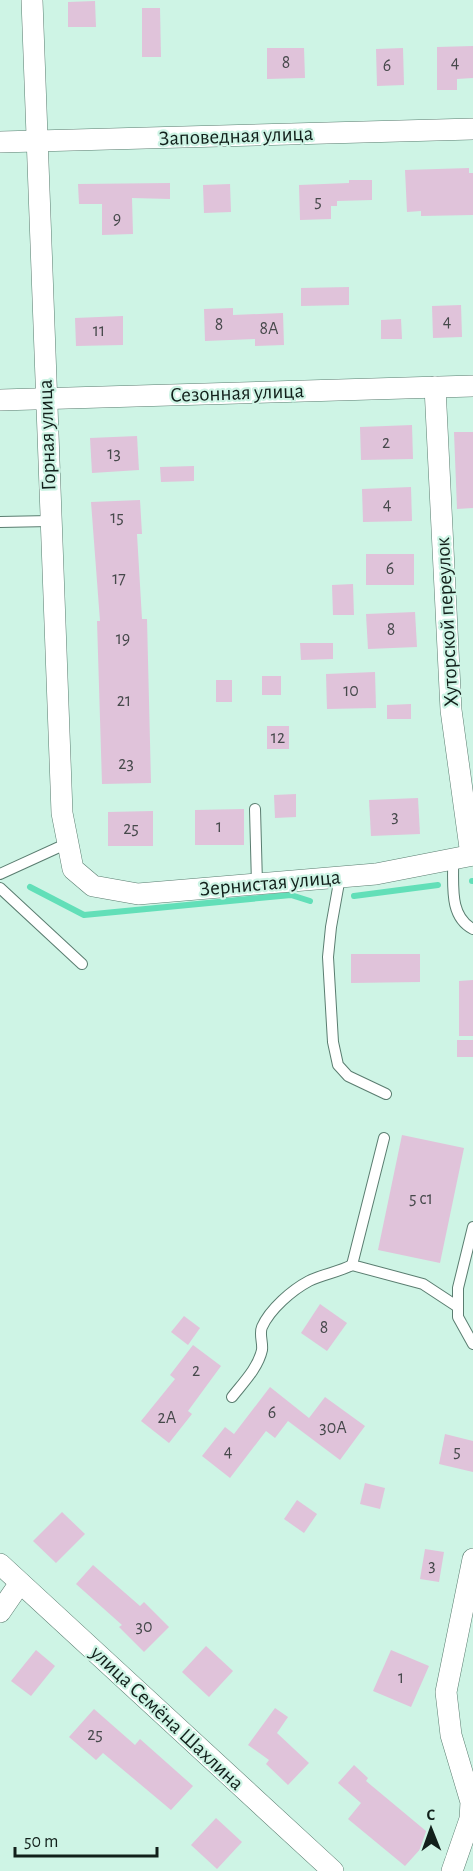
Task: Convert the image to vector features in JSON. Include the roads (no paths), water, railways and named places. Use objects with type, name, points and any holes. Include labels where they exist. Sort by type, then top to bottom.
[{"type":"street","name":"Горная улица","points":[[32,0],[62,813],[74,869]]},
{"type":"street","name":"Заповедная улица","points":[[0,142],[473,129]]},
{"type":"street","name":"Сезонная улица","points":[[0,400],[473,386]]},
{"type":"street","name":"Хуторской переулок","points":[[435,387],[450,710],[466,857]]},
{"type":"street","name":"Зернистая улица","points":[[74,869],[93,886],[138,894],[376,874],[466,857]]},
{"type":"street","points":[[452,1871],[470,1819],[471,1802],[451,1736],[446,1692],[473,1559]]},
{"type":"street","name":"улица Семёна Шахлина","points":[[0,1564],[333,1871]]},
{"type":"street","points":[[0,1612],[20,1583]]},
{"type":"lane","points":[[0,522],[51,521]]},
{"type":"lane","points":[[255,808],[257,884]]},
{"type":"lane","points":[[0,874],[68,843]]},
{"type":"lane","points":[[466,857],[454,900],[458,914],[465,925],[473,928]]},
{"type":"lane","points":[[340,877],[328,957],[333,1042],[338,1065],[348,1076],[386,1094]]},
{"type":"lane","points":[[0,888],[82,964]]},
{"type":"lane","points":[[232,1397],[255,1368],[262,1348],[260,1337],[262,1327],[282,1299],[308,1281],[344,1270],[352,1265],[384,1138]]},
{"type":"lane","points":[[473,1227],[458,1288],[458,1317],[473,1344]]},
{"type":"lane","points":[[352,1265],[423,1284],[458,1307]]},
{"type":"waterway","points":[[354,896],[438,885]]},
{"type":"waterway","points":[[30,887],[84,915],[291,895],[310,901]]}]
